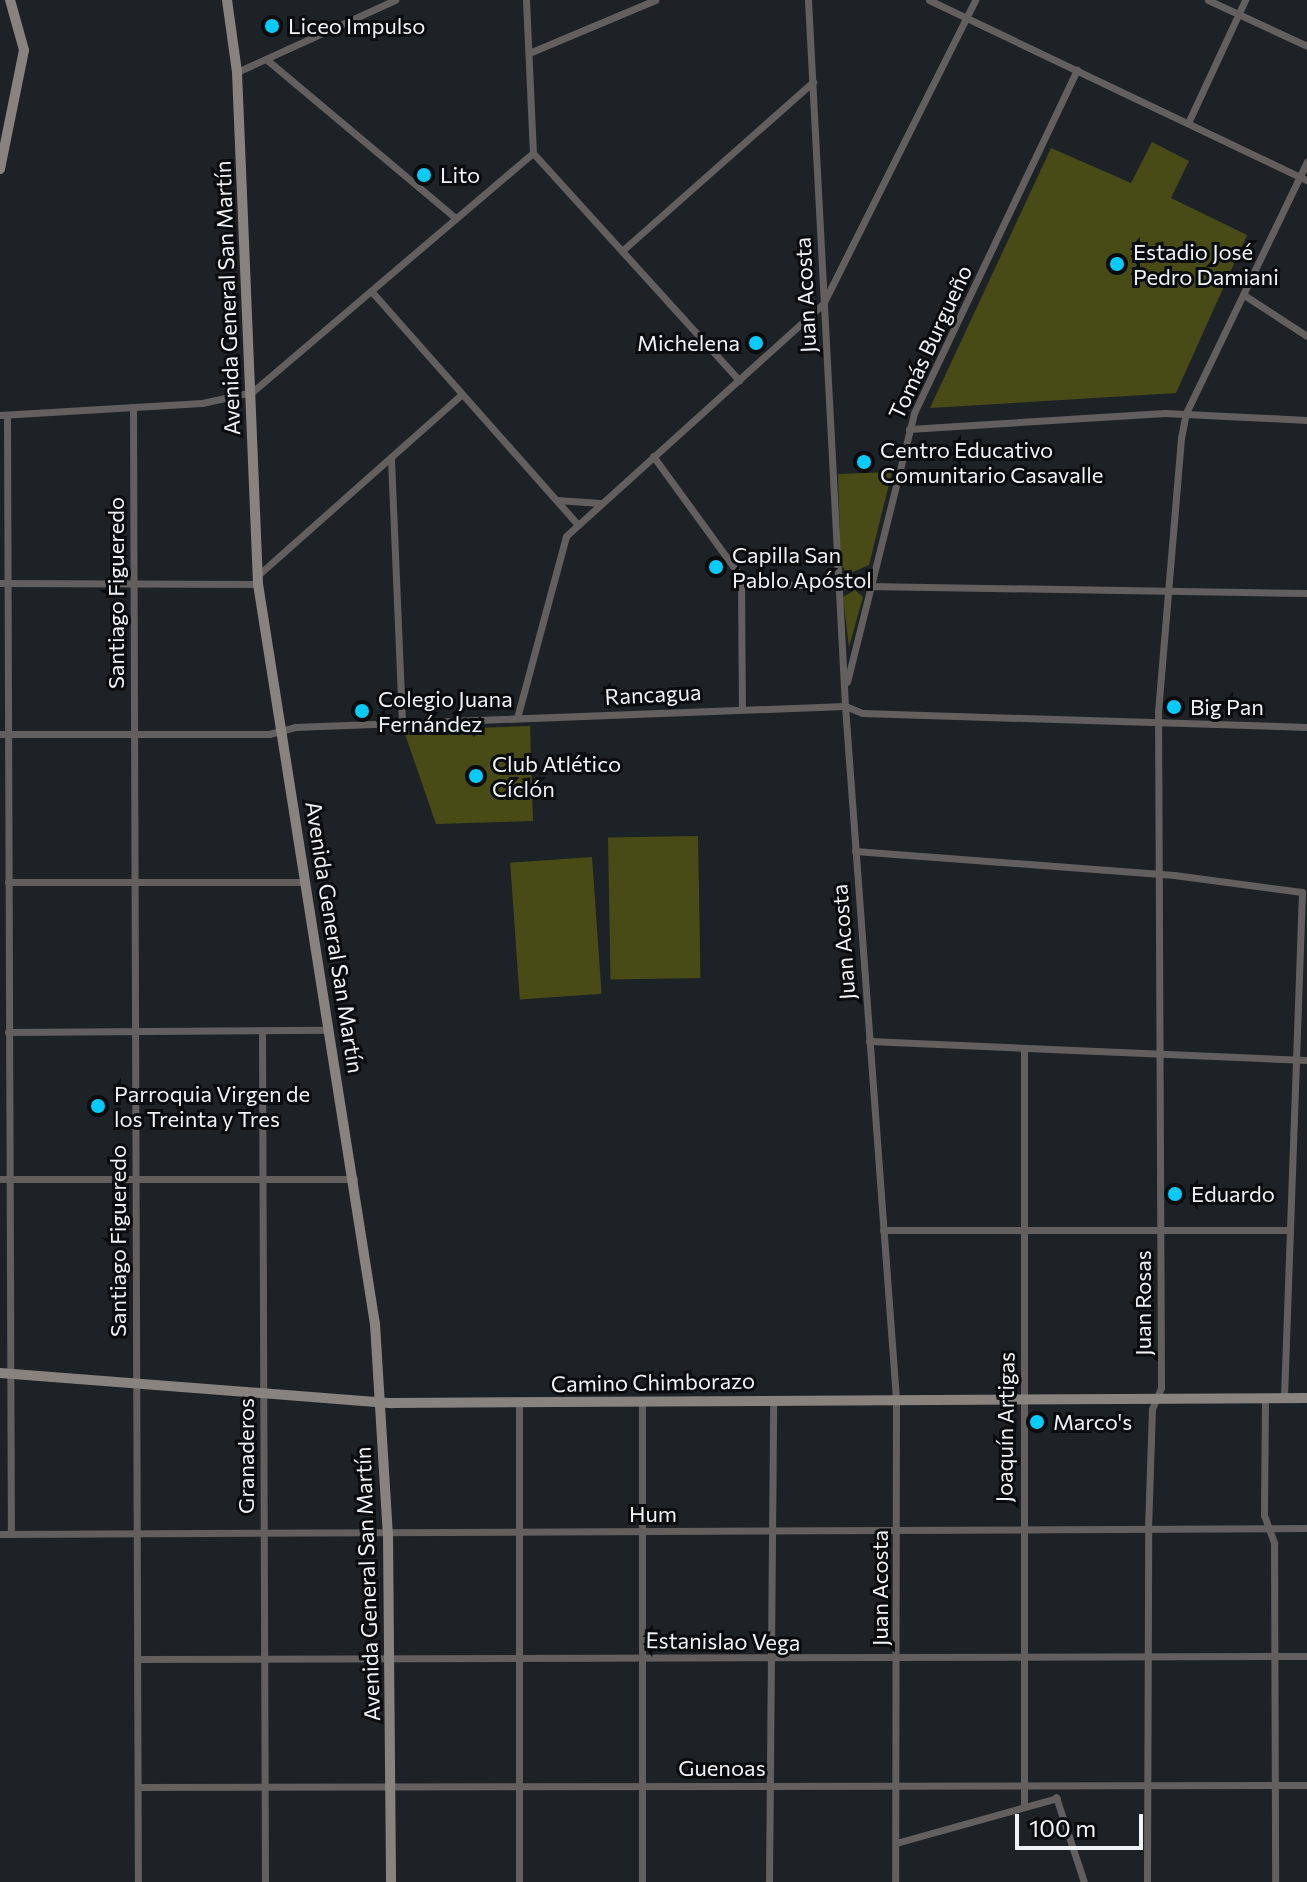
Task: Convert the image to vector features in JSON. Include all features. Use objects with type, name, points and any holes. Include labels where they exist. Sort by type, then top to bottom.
[{"type":"main road","points":[[0,169],[24,50],[10,0]]},
{"type":"main road","name":"Avenida General San Martín","points":[[227,0],[237,72],[258,580],[355,1179],[381,1402],[388,1534],[391,1882]]},
{"type":"main road","name":"Camino Chimborazo","points":[[4,1374],[381,1402],[1307,1398]]},
{"type":"street","points":[[237,72],[395,0]]},
{"type":"street","points":[[526,0],[533,153],[739,380]]},
{"type":"street","points":[[529,53],[655,0]]},
{"type":"street","name":"Juan Acosta","points":[[808,0],[837,584],[896,1399],[898,1786],[895,1882]]},
{"type":"street","points":[[929,0],[1304,178]]},
{"type":"street","points":[[517,718],[563,542],[577,524],[823,304],[975,0]]},
{"type":"street","points":[[1208,0],[1307,46]]},
{"type":"street","points":[[1188,123],[1245,0]]},
{"type":"street","points":[[266,59],[454,217]]},
{"type":"street","name":"Tomás Burgueño","points":[[844,689],[874,584],[909,429],[1077,70]]},
{"type":"street","points":[[623,250],[813,82]]},
{"type":"street","points":[[11,1534],[4,1374],[8,1032],[4,920],[8,882],[4,734],[3,415],[133,407],[252,392],[372,292],[454,217],[533,153]]},
{"type":"street","points":[[1186,413],[1304,178],[1307,162]]},
{"type":"street","points":[[372,292],[577,524]]},
{"type":"street","points":[[1244,295],[1307,343]]},
{"type":"street","points":[[1292,331],[1307,336]]},
{"type":"street","points":[[4,583],[134,585],[258,580],[462,394]]},
{"type":"street","name":"Santiago Figueredo","points":[[133,407],[138,1882]]},
{"type":"street","points":[[909,429],[1186,413],[1307,420]]},
{"type":"street","name":"Juan Rosas","points":[[1147,1882],[1148,1529],[1157,1398],[1162,1229],[1160,723],[1186,413]]},
{"type":"street","points":[[653,456],[742,584],[742,709]]},
{"type":"street","points":[[391,459],[402,724]]},
{"type":"street","points":[[555,499],[602,502]]},
{"type":"street","points":[[742,584],[1307,593]]},
{"type":"street","name":"Rancagua","points":[[4,734],[281,730],[845,706],[862,713],[1307,727]]},
{"type":"street","points":[[855,851],[1293,887],[1304,896],[1284,1398]]},
{"type":"street","points":[[8,882],[306,882]]},
{"type":"street","points":[[8,1032],[329,1030]]},
{"type":"street","name":"Granaderos","points":[[262,1031],[265,1882]]},
{"type":"street","points":[[869,1041],[1307,1060]]},
{"type":"street","name":"Joaquín Artigas","points":[[1024,1048],[1025,1398],[1021,1660],[1024,1807]]},
{"type":"street","points":[[4,1179],[355,1179]]},
{"type":"street","points":[[883,1230],[1290,1230]]},
{"type":"street","points":[[1265,1398],[1275,1655],[1275,1882]]},
{"type":"street","points":[[769,1882],[768,1659],[773,1400]]},
{"type":"street","points":[[642,1402],[642,1882]]},
{"type":"street","points":[[519,1403],[519,1882]]},
{"type":"street","name":"Hum","points":[[0,1534],[1307,1528]]},
{"type":"street","name":"Estanislao Vega","points":[[137,1659],[517,1657],[1021,1660],[1307,1656]]},
{"type":"street","name":"Guenoas","points":[[138,1787],[898,1786],[1022,1789],[1307,1785]]},
{"type":"street","points":[[1054,1788],[1084,1882]]},
{"type":"street","points":[[896,1843],[1057,1798]]},
{"type":"shaded area","points":[[1152,142],[1189,161],[1171,198],[1247,235],[1176,393],[930,408],[1051,148],[1131,183]]},
{"type":"shaded area","points":[[892,472],[869,565],[848,574],[841,565],[838,474]]},
{"type":"shaded area","points":[[855,590],[863,597],[849,647],[843,597]]},
{"type":"shaded area","name":"Club Atlético Cíclón","points":[[530,726],[533,821],[436,824],[404,731]]},
{"type":"shaded area","points":[[698,836],[700,978],[610,980],[608,838]]},
{"type":"shaded area","points":[[592,857],[602,994],[520,999],[510,863]]},
{"type":"place","name":"Liceo Impulso","points":[[272,26]]},
{"type":"place","name":"Lito","points":[[424,175]]},
{"type":"place","name":"Estadio José Pedro Damiani","points":[[1117,264]]},
{"type":"place","name":"Michelena","points":[[756,343]]},
{"type":"place","name":"Centro Educativo Comunitario Casavalle","points":[[864,462]]},
{"type":"place","name":"Capilla San Pablo Apóstol","points":[[716,567]]},
{"type":"place","name":"Big Pan","points":[[1174,707]]},
{"type":"place","name":"Colegio Juana Fernández","points":[[362,711]]},
{"type":"place","name":"Club Atlético Cíclón","points":[[476,776]]},
{"type":"place","name":"Parroquia Virgen de los Treinta y Tres","points":[[98,1106]]},
{"type":"place","name":"Eduardo","points":[[1175,1194]]},
{"type":"place","name":"Marco's","points":[[1037,1422]]}]
